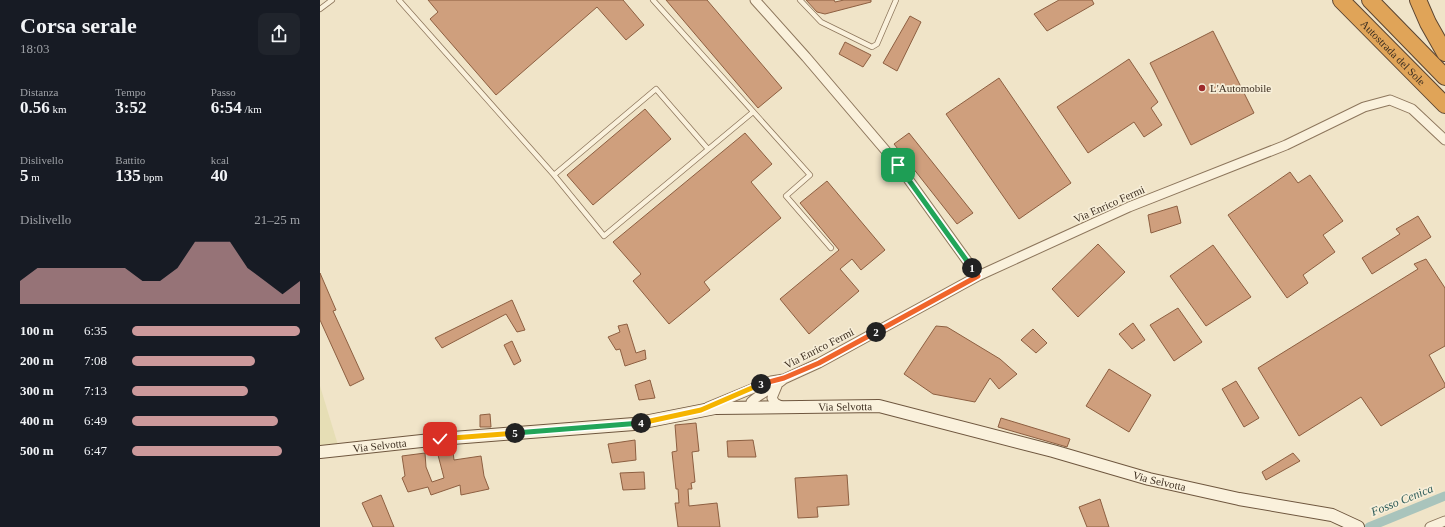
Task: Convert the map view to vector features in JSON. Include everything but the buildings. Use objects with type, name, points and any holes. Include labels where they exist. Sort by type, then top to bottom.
[{"type":"highway","name":"Autostrada del Sole","points":[[1341,0],[1445,105]]},
{"type":"highway","name":"Autostrada del Sole","points":[[1370,0],[1445,77]]},
{"type":"highway","points":[[1418,0],[1428,23],[1445,53]]},
{"type":"street","points":[[755,0],[806,57],[898,165],[978,276]]},
{"type":"street","name":"Via Enrico Fermi","points":[[701,410],[751,388],[784,378],[819,363],[978,276],[1129,207],[1286,145],[1364,107],[1390,100],[1412,109],[1445,140]]},
{"type":"street","name":"Via Enrico Fermi","points":[[751,407],[751,402],[777,386],[784,378]]},
{"type":"street","points":[[777,386],[772,398],[775,403],[781,406]]},
{"type":"street","points":[[751,388],[746,394],[745,400],[751,407]]},
{"type":"street","name":"Via Selvotta","points":[[320,452],[440,439],[634,424],[701,410],[781,406],[878,406],[1053,451],[1149,479],[1239,499],[1312,510],[1346,520],[1358,527]]},
{"type":"street","points":[[1430,527],[1445,521]]},
{"type":"lane","points":[[320,9],[332,0]]},
{"type":"lane","points":[[398,0],[554,175],[604,236],[753,112]]},
{"type":"lane","points":[[653,0],[810,175],[786,196],[831,248]]},
{"type":"lane","points":[[800,0],[821,22],[872,47],[877,44],[896,0]]},
{"type":"lane","points":[[554,175],[656,89],[708,149]]},
{"type":"shaded area","points":[[320,386],[338,445],[322,448],[320,445]]},
{"type":"waterway","name":"Fosso Cenica","points":[[1369,527],[1445,496]]},
{"type":"place","name":"L'Automobile","points":[[1202,88]]},
{"type":"route","points":[[440,439],[634,424],[701,410],[751,388],[784,378],[819,363],[978,276],[898,165]]}]
